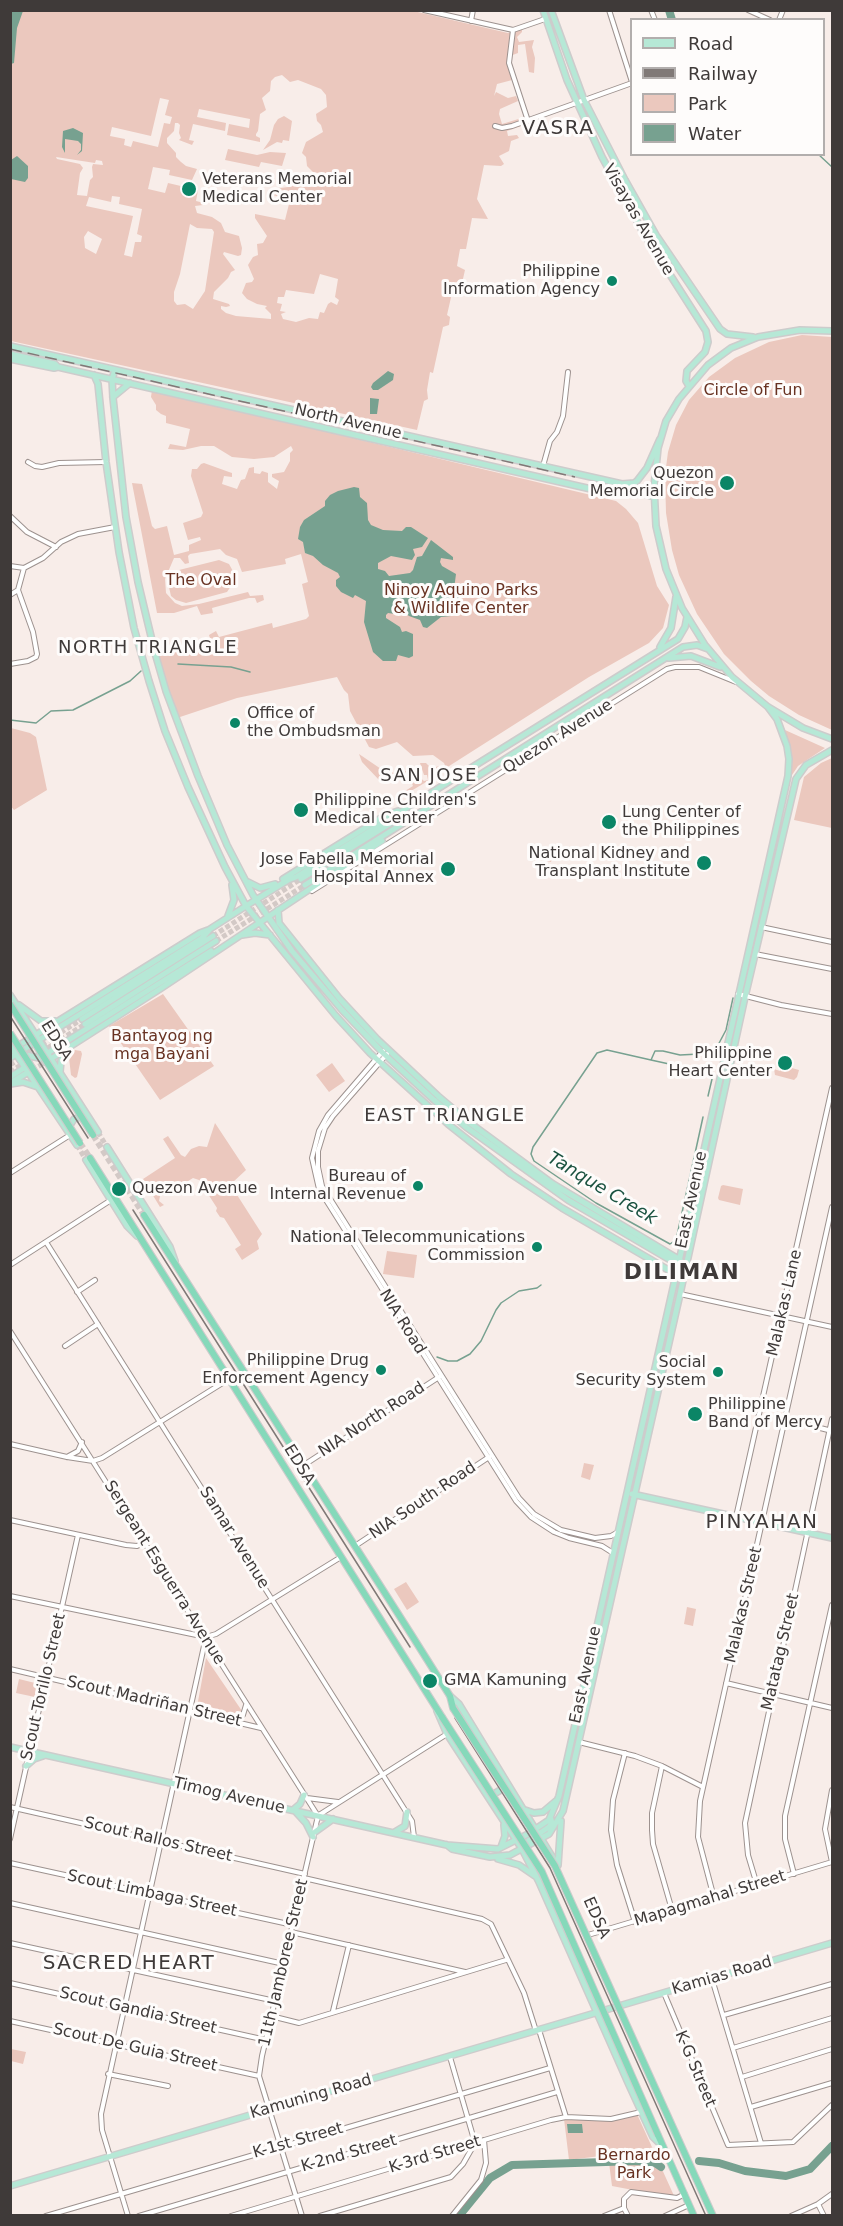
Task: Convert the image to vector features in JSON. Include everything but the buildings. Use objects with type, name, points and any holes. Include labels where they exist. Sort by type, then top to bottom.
[{"type":"highway","name":"EDSA","points":[[13,1003],[95,1133]]},
{"type":"highway","name":"EDSA","points":[[10,1033],[78,1144]]},
{"type":"highway","name":"EDSA","points":[[88,1159],[131,1223],[542,1872],[694,2216]]},
{"type":"highway","name":"EDSA","points":[[144,1215],[450,1696],[453,1708],[555,1866],[713,2216]]},
{"type":"main road","name":"Visayas Avenue","points":[[543,10],[615,182],[668,272],[702,323],[708,337],[705,352],[687,371],[686,381],[689,387]]},
{"type":"main road","name":"Visayas Avenue","points":[[551,10],[581,101],[632,194],[676,267],[723,332],[758,337]]},
{"type":"main road","points":[[668,272],[676,267]]},
{"type":"main road","points":[[673,278],[681,273]]},
{"type":"main road","points":[[832,331],[791,331],[758,337],[723,353],[708,365],[672,410],[660,439],[655,468],[654,497],[659,544],[676,596],[708,649],[739,683],[768,707],[803,728],[832,739]]},
{"type":"main road","name":"North Avenue","points":[[10,346],[622,484],[634,483],[647,468],[660,439]]},
{"type":"main road","name":"North Avenue","points":[[10,357],[55,364],[58,367],[591,489],[654,497]]},
{"type":"main road","points":[[99,397],[105,368]]},
{"type":"main road","points":[[115,370],[112,379],[113,398],[123,494],[138,582],[161,676],[198,777],[227,843],[256,900],[292,951],[336,1003],[466,1127],[529,1173],[598,1218],[686,1266]]},
{"type":"main road","points":[[94,375],[99,397],[115,527],[133,625],[149,681],[183,774],[216,849],[246,906],[336,1016],[378,1060],[448,1124],[532,1189],[684,1278]]},
{"type":"main road","points":[[113,398],[130,383]]},
{"type":"main road","points":[[591,489],[597,486],[594,478]]},
{"type":"main road","points":[[110,496],[123,494]]},
{"type":"main road","name":"Quezon Avenue","points":[[657,651],[671,628],[676,596]]},
{"type":"main road","points":[[687,617],[686,627],[678,639],[683,641],[683,647],[697,645],[708,649]]},
{"type":"main road","name":"Quezon Avenue","points":[[14,1051],[202,938],[246,906],[678,639]]},
{"type":"main road","name":"Quezon Avenue","points":[[408,807],[391,823],[303,882],[405,824],[683,647]]},
{"type":"main road","name":"Quezon Avenue","points":[[659,662],[669,658],[691,656],[724,668]]},
{"type":"main road","name":"East Avenue","points":[[539,1834],[552,1823],[551,1817],[559,1796],[789,767],[789,756],[782,732],[768,707]]},
{"type":"main road","name":"East Avenue","points":[[539,1834],[551,1832],[561,1816],[684,1278],[744,997],[758,955],[761,927],[797,777],[811,762],[832,750]]},
{"type":"main road","name":"Quezon Avenue","points":[[288,880],[294,872],[386,815],[408,807]]},
{"type":"main road","points":[[405,832],[405,824],[427,818]]},
{"type":"main road","name":"Quezon Avenue","points":[[47,1058],[67,1048],[160,989],[398,831],[405,824]]},
{"type":"main road","points":[[216,849],[227,843]]},
{"type":"main road","points":[[243,876],[252,886],[262,888],[273,886],[294,872]]},
{"type":"main road","points":[[227,919],[234,900],[232,880]]},
{"type":"main road","points":[[278,910],[279,924],[312,966],[386,1051],[438,1096],[527,1166],[574,1198],[679,1262]]},
{"type":"main road","name":"Quezon Avenue","points":[[38,1037],[60,1020],[200,933],[210,930]]},
{"type":"main road","points":[[237,937],[255,933],[270,935]]},
{"type":"main road","points":[[84,1022],[214,939]]},
{"type":"main road","name":"Quezon Avenue","points":[[47,1058],[207,953],[226,944]]},
{"type":"main road","name":"EDSA","points":[[10,995],[13,1003],[38,1037],[47,1058],[88,1118],[95,1133]]},
{"type":"main road","points":[[13,1003],[41,1021],[60,1020]]},
{"type":"main road","name":"EDSA","points":[[10,1038],[14,1051],[78,1144]]},
{"type":"main road","points":[[60,1074],[62,1058],[67,1048]]},
{"type":"main road","points":[[14,1051],[47,1058],[77,1107],[84,1112]]},
{"type":"main road","points":[[10,1077],[28,1069]]},
{"type":"main road","points":[[10,1083],[28,1069]]},
{"type":"main road","points":[[10,1083],[23,1082],[38,1088]]},
{"type":"main road","points":[[69,1133],[70,1123],[74,1119],[82,1116],[88,1118]]},
{"type":"main road","name":"EDSA","points":[[107,1147],[170,1247],[175,1262]]},
{"type":"main road","name":"EDSA","points":[[88,1159],[127,1226],[141,1239]]},
{"type":"main road","points":[[593,1226],[598,1218]]},
{"type":"main road","points":[[627,1492],[832,1538]]},
{"type":"main road","name":"EDSA","points":[[450,1696],[459,1704],[558,1867],[691,2166]]},
{"type":"main road","name":"EDSA","points":[[435,1705],[447,1734],[522,1849],[539,1882],[641,2112],[653,2137],[665,2149]]},
{"type":"main road","name":"Timog Avenue","points":[[10,1747],[447,1845],[500,1848],[539,1834]]},
{"type":"main road","points":[[26,1766],[36,1758],[48,1755]]},
{"type":"main road","points":[[488,1798],[508,1785]]},
{"type":"main road","points":[[305,1796],[294,1811],[314,1834],[333,1819]]},
{"type":"main road","points":[[524,1809],[534,1813],[545,1811],[559,1796]]},
{"type":"main road","points":[[394,1833],[405,1826],[407,1812]]},
{"type":"main road","points":[[558,1867],[561,1816]]},
{"type":"main road","points":[[500,1848],[506,1834],[503,1821]]},
{"type":"main road","name":"Timog Avenue","points":[[447,1845],[452,1849],[490,1857],[506,1856],[522,1849],[539,1834]]},
{"type":"main road","points":[[490,1857],[522,1867],[539,1882]]},
{"type":"main road","name":"Kamias Road","points":[[612,2009],[832,1943]]},
{"type":"main road","name":"Kamuning Road","points":[[10,2186],[612,2009]]},
{"type":"street","points":[[424,10],[513,30],[545,19]]},
{"type":"street","points":[[471,21],[473,10]]},
{"type":"street","points":[[609,10],[630,77]]},
{"type":"street","points":[[748,10],[766,18]]},
{"type":"street","points":[[513,30],[508,63],[528,121]]},
{"type":"street","points":[[495,126],[502,129],[528,121],[630,84]]},
{"type":"street","points":[[543,466],[550,441],[557,432],[563,416],[568,372]]},
{"type":"street","points":[[28,462],[35,466],[42,466],[59,463],[106,462]]},
{"type":"street","points":[[10,516],[27,531],[56,547]]},
{"type":"street","points":[[10,566],[24,568],[78,534],[115,527]]},
{"type":"street","points":[[10,664],[28,661],[37,654],[33,632],[18,590],[24,568]]},
{"type":"street","points":[[10,595],[18,590]]},
{"type":"street","name":"Quezon Avenue","points":[[292,901],[312,891],[667,669],[699,668],[739,683]]},
{"type":"street","points":[[761,927],[832,942]]},
{"type":"street","points":[[758,955],[832,969]]},
{"type":"street","points":[[738,994],[811,1012],[832,1014]]},
{"type":"street","name":"NIA Road","points":[[386,1051],[324,1128],[318,1151],[319,1176],[330,1199],[516,1501],[531,1517],[562,1536],[603,1546],[613,1553]]},
{"type":"street","name":"Malakas Lane","points":[[736,1517],[832,1088]]},
{"type":"street","points":[[10,1173],[69,1133]]},
{"type":"street","points":[[10,1264],[111,1200]]},
{"type":"street","name":"Malakas Street","points":[[714,1898],[698,1837],[698,1813],[832,1207]]},
{"type":"street","name":"Samar Avenue","points":[[46,1242],[407,1812],[414,1828],[414,1837]]},
{"type":"street","points":[[77,1292],[95,1280]]},
{"type":"street","points":[[680,1294],[832,1327]]},
{"type":"street","points":[[65,1346],[98,1324]]},
{"type":"street","name":"Sergeant Esguerra Avenue","points":[[10,1331],[318,1816]]},
{"type":"street","name":"NIA North Road","points":[[303,1466],[440,1377]]},
{"type":"street","points":[[10,1444],[93,1461],[102,1458],[229,1380]]},
{"type":"street","points":[[785,1419],[831,1430]]},
{"type":"street","name":"Matatag Street","points":[[757,1885],[748,1855],[745,1823],[832,1419]]},
{"type":"street","points":[[67,1457],[78,1451],[82,1442]]},
{"type":"street","name":"NIA Road","points":[[489,1456],[519,1498],[534,1514],[549,1523],[567,1532],[595,1538],[611,1536],[618,1532]]},
{"type":"street","name":"NIA South Road","points":[[354,1546],[489,1456]]},
{"type":"street","points":[[10,1520],[126,1545],[137,1546],[145,1542]]},
{"type":"street","name":"Scout Torillo Street","points":[[10,1839],[78,1535]]},
{"type":"street","points":[[10,1596],[206,1637],[216,1634],[271,1598],[341,1557]]},
{"type":"street","points":[[794,1874],[784,1829],[832,1605]]},
{"type":"street","points":[[128,2216],[101,2119],[108,2074],[206,1637]]},
{"type":"street","name":"Scout Madriñan Street","points":[[10,1669],[261,1728]]},
{"type":"street","points":[[726,1683],[832,1708]]},
{"type":"street","points":[[236,1721],[243,1715],[246,1704]]},
{"type":"street","points":[[318,1816],[447,1734]]},
{"type":"street","points":[[579,1742],[625,1753],[662,1766],[703,1787]]},
{"type":"street","points":[[625,1753],[613,1800],[610,1830],[617,1865],[634,1922]]},
{"type":"street","points":[[662,1766],[652,1813],[652,1830],[653,1844],[672,1910]]},
{"type":"street","points":[[832,1790],[825,1829],[832,1862]]},
{"type":"street","points":[[305,1796],[324,1802],[340,1802]]},
{"type":"street","name":"Scout Rallos Street","points":[[10,1807],[161,1841],[487,1921],[494,1927],[507,1960],[524,1993],[566,2117]]},
{"type":"street","name":"11th Jamboree Street","points":[[302,2216],[259,2076],[318,1816]]},
{"type":"street","name":"Mapagmahal Street","points":[[588,1935],[832,1862]]},
{"type":"street","name":"Scout Limbaga Street","points":[[10,1863],[293,1926]]},
{"type":"street","points":[[10,1903],[284,1964]]},
{"type":"street","points":[[291,1932],[465,1972]]},
{"type":"street","points":[[10,1943],[275,2001]]},
{"type":"street","points":[[333,2012],[349,1945]]},
{"type":"street","points":[[272,2016],[297,2023],[507,1960]]},
{"type":"street","points":[[712,1979],[761,2143],[793,2142],[832,2105]]},
{"type":"street","name":"Scout Gandia Street","points":[[10,1983],[266,2040]]},
{"type":"street","points":[[724,2015],[832,1983]]},
{"type":"street","name":"K-G Street","points":[[664,1993],[728,2145],[761,2143]]},
{"type":"street","points":[[734,2048],[832,2018]]},
{"type":"street","name":"Scout De Guia Street","points":[[10,2021],[259,2076]]},
{"type":"street","points":[[742,2077],[832,2049]]},
{"type":"street","points":[[320,2216],[451,2177],[463,2164],[475,2143],[450,2057]]},
{"type":"street","name":"K-1st Street","points":[[46,2216],[550,2068]]},
{"type":"street","points":[[108,2074],[168,2086]]},
{"type":"street","points":[[751,2107],[832,2083]]},
{"type":"street","name":"K-2nd Street","points":[[140,2216],[557,2092]]},
{"type":"street","name":"K-3rd Street","points":[[231,2216],[566,2117],[610,2119],[641,2112]]},
{"type":"street","points":[[452,2216],[482,2180],[486,2163],[484,2140]]},
{"type":"street","points":[[628,2216],[624,2208],[624,2199],[631,2192],[677,2198],[685,2194]]},
{"type":"street","points":[[791,2216],[818,2204],[832,2194]]},
{"type":"street","points":[[818,2204],[824,2216]]},
{"type":"street","points":[[665,2216],[689,2205]]},
{"type":"street","points":[[605,2215],[624,2208]]},
{"type":"green space","points":[[409,10],[508,33],[522,29],[517,37],[519,42],[534,40],[532,47],[535,58],[534,73],[529,72],[525,44],[518,45],[518,53],[510,56],[516,79],[497,84],[494,96],[496,92],[508,98],[516,96],[518,101],[500,109],[502,124],[525,117],[530,123],[507,131],[508,136],[517,135],[519,138],[511,141],[509,151],[499,156],[504,164],[501,166],[484,165],[477,199],[488,219],[472,218],[466,249],[460,249],[457,266],[465,270],[460,292],[452,293],[447,315],[450,317],[449,325],[443,327],[433,373],[430,372],[428,399],[424,401],[417,430],[11,341],[11,11]],"holes":[[[282,75],[290,82],[298,80],[321,89],[326,95],[327,107],[316,114],[323,132],[306,142],[302,153],[306,157],[307,166],[313,172],[329,175],[328,184],[314,181],[312,186],[304,184],[305,179],[292,176],[288,181],[290,184],[288,187],[274,189],[272,195],[286,198],[285,203],[289,204],[285,220],[255,214],[255,218],[267,236],[263,243],[257,244],[258,255],[253,257],[248,265],[254,279],[246,283],[242,293],[247,299],[267,306],[265,308],[271,314],[271,319],[226,313],[221,306],[230,306],[229,304],[213,299],[214,292],[235,270],[223,254],[224,252],[238,256],[241,255],[242,248],[239,236],[225,232],[221,223],[212,217],[197,213],[195,206],[204,203],[196,201],[198,190],[168,183],[165,193],[148,189],[153,167],[170,170],[169,175],[192,180],[197,169],[181,162],[167,143],[167,138],[174,131],[175,123],[180,125],[181,138],[179,140],[192,145],[194,141],[189,140],[193,124],[225,131],[226,123],[197,117],[199,109],[250,119],[249,128],[229,124],[227,135],[260,142],[256,134],[260,114],[266,110],[262,98],[270,91],[271,81]],[[160,98],[169,100],[165,115],[172,117],[170,124],[164,123],[158,147],[133,141],[131,147],[124,145],[125,139],[110,136],[112,127],[151,136]],[[56,157],[95,163],[96,160],[102,161],[103,165],[93,164],[93,177],[90,180],[87,196],[77,195],[80,173],[83,168],[80,164]],[[112,196],[120,197],[119,204],[142,209],[137,234],[142,236],[141,242],[135,242],[132,257],[124,255],[133,216],[86,206],[89,197],[111,202]],[[190,224],[197,228],[212,229],[214,232],[205,291],[193,309],[185,304],[177,305],[174,301],[174,292]],[[88,231],[102,239],[96,254],[85,248],[84,237]],[[320,274],[338,279],[335,297],[339,300],[337,305],[331,302],[328,304],[324,313],[320,312],[318,319],[309,318],[296,322],[283,319],[281,314],[286,312],[280,311],[282,304],[277,303],[278,297],[284,297],[286,290],[314,294]]]},
{"type":"green space","points":[[284,116],[292,121],[289,141],[277,142],[263,150],[270,140],[274,125]]},
{"type":"green space","points":[[228,149],[257,155],[270,152],[286,153],[282,166],[261,162],[259,167],[225,160]]},
{"type":"green space","name":"Quezon Memorial Circle","points":[[802,335],[832,337],[832,730],[799,715],[769,696],[724,654],[697,614],[679,575],[666,513],[665,475],[668,452],[676,425],[689,400],[709,377],[735,358],[769,342]]},
{"type":"green space","name":"Ninoy Aquino Parks & Wildlife Center","points":[[152,390],[616,501],[638,523],[657,586],[669,605],[663,628],[649,643],[589,677],[446,768],[444,763],[433,755],[413,756],[397,742],[376,749],[369,747],[350,711],[348,694],[337,677],[237,698],[177,718],[156,654],[191,645],[192,648],[207,644],[211,642],[209,635],[216,631],[219,637],[272,623],[273,628],[306,619],[309,616],[302,584],[308,582],[301,554],[285,559],[286,564],[242,572],[237,559],[226,555],[220,549],[190,554],[189,563],[185,564],[180,558],[174,558],[165,579],[166,593],[175,603],[182,606],[199,604],[248,592],[250,596],[263,595],[264,600],[257,603],[255,598],[249,598],[212,608],[213,613],[201,615],[197,606],[174,613],[157,613],[132,483],[142,484],[152,526],[155,529],[167,526],[174,555],[189,551],[189,545],[201,540],[200,537],[188,540],[183,523],[201,517],[203,513],[191,476],[192,469],[197,469],[204,463],[232,473],[232,477],[224,476],[222,484],[237,489],[241,480],[245,479],[249,468],[254,467],[254,473],[260,474],[262,471],[268,473],[268,482],[277,489],[279,481],[272,477],[272,474],[284,472],[293,450],[291,446],[274,457],[254,459],[232,457],[214,446],[183,450],[168,449],[170,444],[186,447],[190,429],[166,423],[166,416],[156,410],[151,397]]},
{"type":"green space","name":"The Oval","points":[[219,560],[229,564],[234,573],[233,583],[227,592],[186,603],[171,596],[168,583],[175,571]]},
{"type":"green space","points":[[11,728],[36,737],[47,790],[14,810],[10,805]]},
{"type":"green space","points":[[785,730],[825,748],[798,766],[792,775],[790,748]]},
{"type":"green space","points":[[359,754],[384,771],[400,774],[403,770],[424,781],[428,780],[427,775],[424,775],[420,763],[426,763],[431,768],[440,766],[443,772],[406,794],[405,791],[413,786],[411,781],[386,778],[380,781],[362,762]]},
{"type":"green space","points":[[832,758],[832,828],[794,820],[804,777],[821,763]]},
{"type":"green space","points":[[537,848],[553,852],[551,862],[534,858]]},
{"type":"green space","name":"Bantayog ng mga Bayani","points":[[163,994],[214,1066],[160,1100],[109,1026]]},
{"type":"green space","points":[[75,1050],[81,1051],[82,1054],[75,1078],[71,1075],[69,1058]]},
{"type":"green space","points":[[332,1063],[345,1081],[329,1092],[316,1075]]},
{"type":"green space","points":[[781,1065],[799,1070],[797,1077],[794,1080],[775,1075],[774,1069],[780,1071]]},
{"type":"green space","points":[[215,1123],[246,1170],[232,1183],[232,1187],[262,1234],[257,1241],[259,1249],[242,1260],[235,1249],[241,1245],[224,1218],[220,1217],[216,1211],[217,1208],[199,1180],[193,1178],[164,1196],[160,1196],[159,1201],[164,1205],[160,1207],[143,1179],[175,1158],[163,1139],[168,1136],[181,1155],[185,1157],[191,1149],[199,1146],[207,1147]]},
{"type":"green space","points":[[723,1185],[743,1189],[740,1205],[719,1200]]},
{"type":"green space","points":[[387,1251],[417,1255],[414,1278],[383,1274]]},
{"type":"green space","points":[[584,1463],[594,1465],[590,1480],[581,1477]]},
{"type":"green space","points":[[406,1582],[419,1602],[407,1610],[394,1589]]},
{"type":"green space","points":[[687,1607],[696,1609],[693,1626],[684,1624]]},
{"type":"green space","points":[[206,1658],[242,1711],[235,1718],[197,1707]]},
{"type":"green space","points":[[19,1679],[35,1683],[37,1687],[35,1697],[16,1693]]},
{"type":"green space","points":[[11,2049],[26,2052],[23,2064],[11,2061]]},
{"type":"green space","name":"Bernardo Park","points":[[637,2114],[675,2198],[612,2186],[608,2155],[569,2160],[564,2119],[605,2121]]},
{"type":"water","points":[[12,10],[23,11],[17,28],[14,63],[11,64]]},
{"type":"water","points":[[73,128],[83,133],[82,151],[77,155],[81,150],[81,144],[78,141],[65,139],[65,153],[62,147],[63,131]]},
{"type":"water","points":[[17,156],[28,166],[28,178],[25,182],[11,179],[11,160]]},
{"type":"water","points":[[388,371],[394,374],[393,380],[378,390],[373,390],[371,387],[373,383]]},
{"type":"water","points":[[370,398],[379,399],[377,414],[370,414]]},
{"type":"water","points":[[354,487],[359,488],[360,497],[367,503],[368,520],[371,525],[383,530],[402,531],[406,527],[411,527],[428,538],[422,547],[413,549],[415,555],[412,560],[391,556],[378,563],[378,569],[385,571],[389,576],[410,573],[417,557],[422,556],[431,540],[453,557],[453,560],[441,558],[440,562],[442,566],[456,574],[454,589],[460,600],[460,609],[451,616],[441,617],[427,628],[423,627],[420,620],[409,616],[402,610],[386,615],[386,618],[400,627],[402,632],[413,634],[413,656],[409,658],[398,655],[396,661],[383,661],[373,652],[364,622],[366,601],[355,595],[353,598],[341,592],[336,586],[336,580],[340,577],[338,573],[305,553],[303,542],[298,539],[304,520],[325,506],[325,501],[330,495]]},
{"type":"water","points":[[567,2124],[582,2124],[583,2133],[568,2133]]},
{"type":"waterway","points":[[669,10],[671,18]]},
{"type":"waterway","points":[[820,156],[832,167]]},
{"type":"waterway","points":[[178,664],[231,667],[250,672]]},
{"type":"waterway","points":[[10,720],[36,723],[51,711],[73,710],[130,681],[141,671]]},
{"type":"waterway","name":"Tanque Creek","points":[[708,1096],[712,1079],[710,1073],[651,1060],[655,1051],[680,1055],[699,1054],[717,1047],[726,1030],[733,998]]},
{"type":"waterway","name":"Tanque Creek","points":[[651,1060],[607,1050],[597,1053],[533,1147],[531,1154],[534,1161],[596,1203],[670,1244],[676,1240],[703,1117]]},
{"type":"waterway","name":"Tanque Creek","points":[[437,1357],[457,1361],[470,1354],[481,1341],[501,1303],[519,1291],[537,1288],[541,1285]]},
{"type":"waterway","points":[[699,2161],[719,2163],[745,2171],[786,2176],[810,2169],[832,2146]]},
{"type":"waterway","points":[[459,2216],[490,2178],[512,2165],[637,2161],[655,2163],[661,2167]]},
{"type":"tunnel","points":[[213,936],[301,879]]},
{"type":"tunnel","points":[[216,941],[305,885]]},
{"type":"tunnel","points":[[10,1065],[82,1019]]},
{"type":"tunnel","points":[[10,1072],[85,1024]]},
{"type":"tunnel","points":[[32,1070],[46,1062]]},
{"type":"tunnel","points":[[98,1132],[107,1147]]},
{"type":"tunnel","points":[[93,1135],[144,1215]]},
{"type":"tunnel","points":[[80,1143],[90,1158]]},
{"type":"tunnel","points":[[77,1145],[86,1160]]},
{"type":"tram line","points":[[10,1016],[88,1138]]},
{"type":"tram line","points":[[133,1210],[410,1647]]},
{"type":"tram line","points":[[455,1718],[550,1868],[706,2216]]},
{"type":"railway","points":[[10,349],[575,477]]},
{"type":"place","name":"Veterans Memorial Medical Center","points":[[189,189]]},
{"type":"place","name":"Philippine Information Agency","points":[[612,281]]},
{"type":"place","name":"Quezon Memorial Circle","points":[[727,483]]},
{"type":"place","name":"Office of the Ombudsman","points":[[235,723]]},
{"type":"place","name":"Philippine Children's Medical Center","points":[[301,810]]},
{"type":"place","name":"Lung Center of the Philippines","points":[[609,822]]},
{"type":"place","name":"National Kidney and Transplant Institute","points":[[704,863]]},
{"type":"place","name":"Jose Fabella Memorial Hospital Annex","points":[[448,869]]},
{"type":"place","name":"Philippine Heart Center","points":[[785,1063]]},
{"type":"place","name":"Bureau of Internal Revenue","points":[[418,1186]]},
{"type":"place","name":"Quezon Avenue","points":[[119,1189]]},
{"type":"place","name":"National Telecommunications Commission","points":[[537,1247]]},
{"type":"place","name":"Philippine Drug Enforcement Agency","points":[[381,1370]]},
{"type":"place","name":"Social Security System","points":[[718,1372]]},
{"type":"place","name":"Philippine Band of Mercy","points":[[695,1414]]},
{"type":"place","name":"GMA Kamuning","points":[[430,1681]]},
{"type":"district","name":"VASRA","points":[[558,129]]},
{"type":"district","name":"NORTH TRIANGLE","points":[[148,648]]},
{"type":"district","name":"SAN JOSE","points":[[429,776]]},
{"type":"district","name":"EAST TRIANGLE","points":[[445,1116]]},
{"type":"district","name":"DILIMAN","points":[[682,1273]]},
{"type":"district","name":"PINYAHAN","points":[[762,1523]]},
{"type":"district","name":"SACRED HEART","points":[[129,1964]]},
{"type":"park label","name":"Circle of Fun","points":[[753,391]]}]
